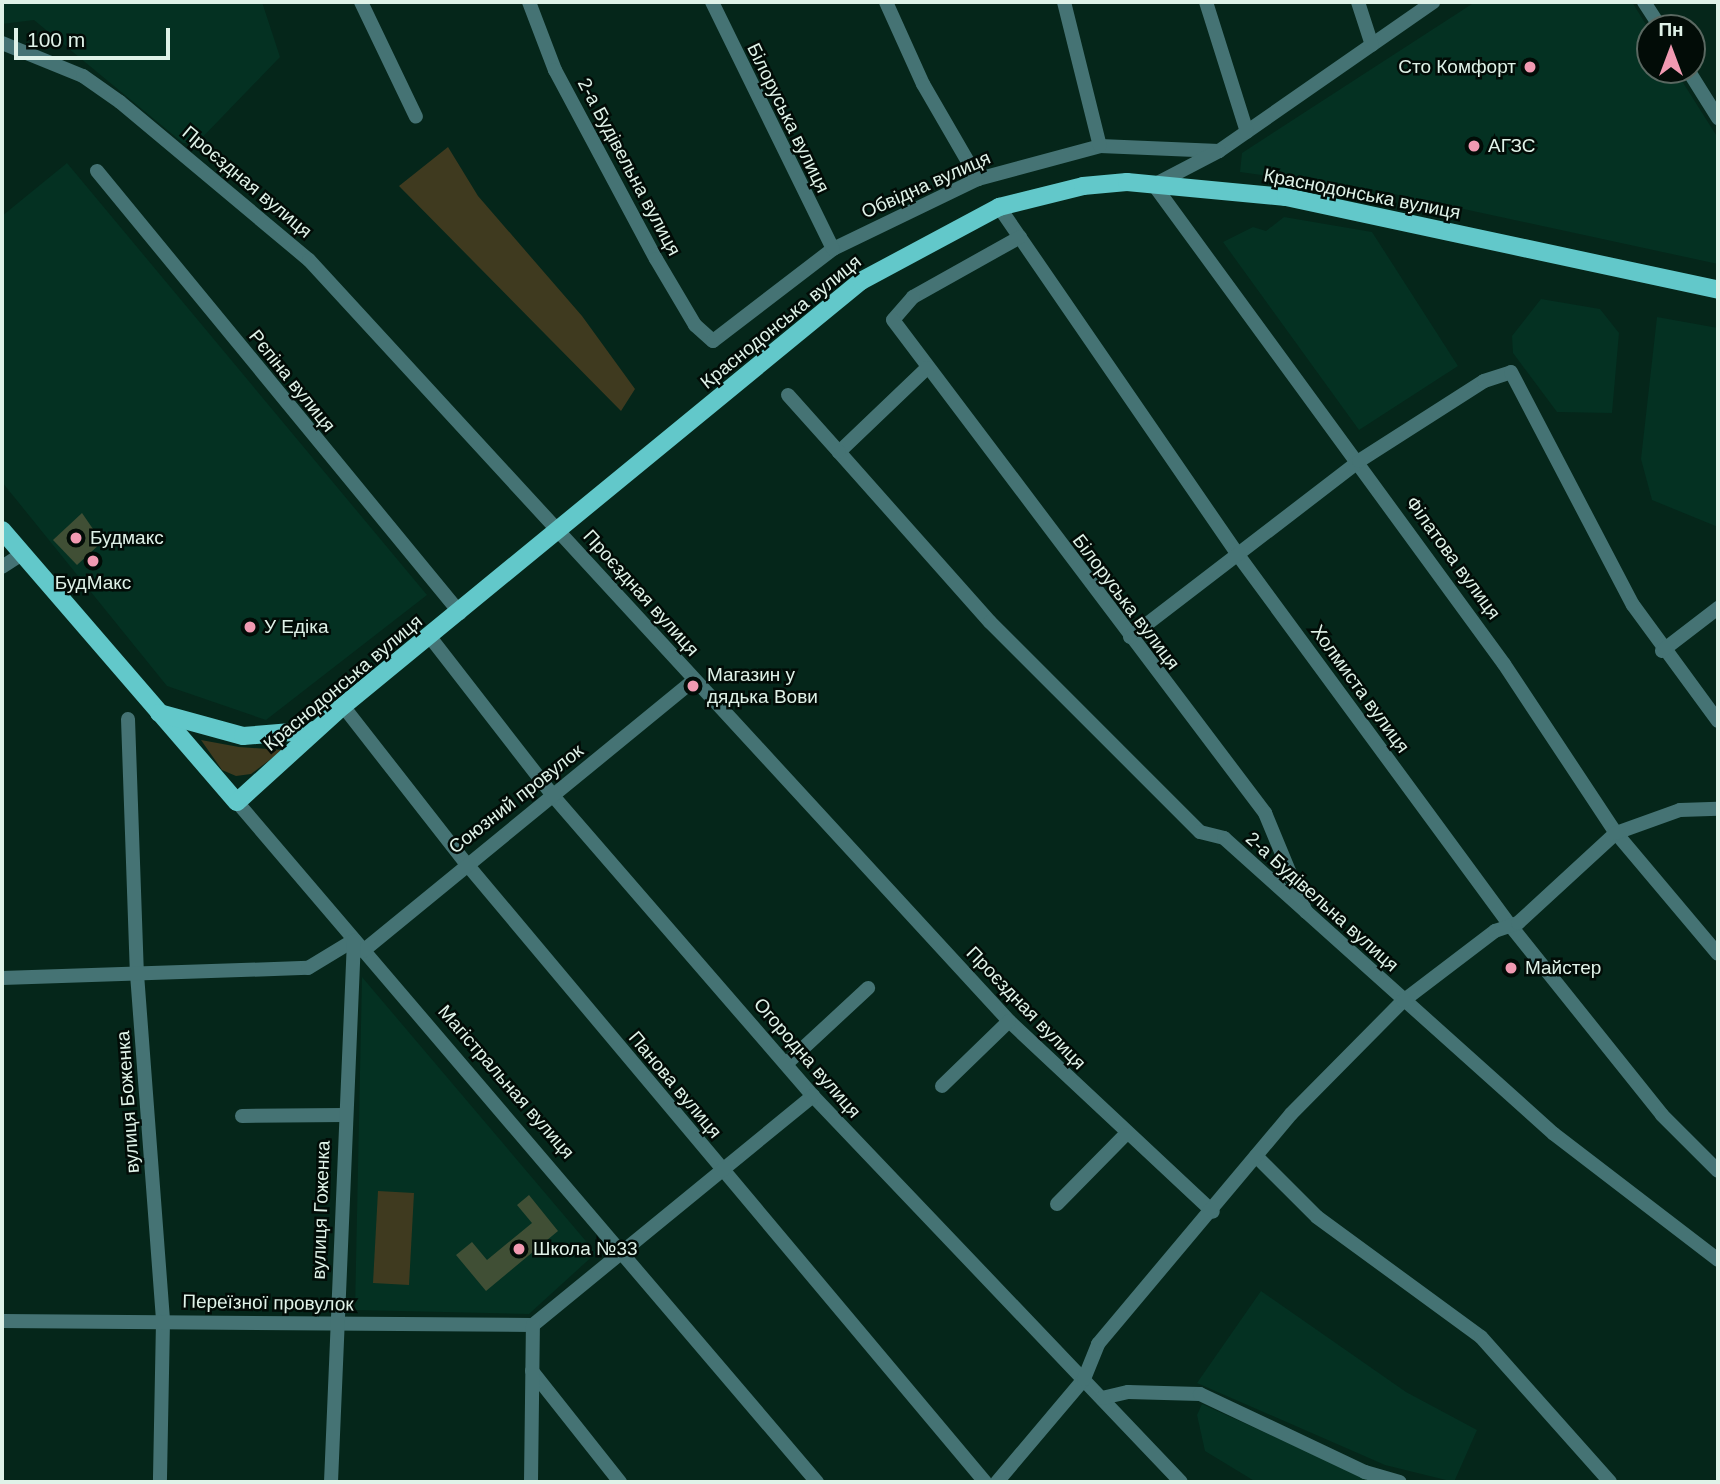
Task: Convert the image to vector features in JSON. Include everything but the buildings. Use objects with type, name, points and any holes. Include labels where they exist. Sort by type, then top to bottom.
[{"type":"main road","name":"Краснодонська вулиця","points":[[237,802],[344,705],[460,613],[861,281],[999,207],[1083,186],[1154,185],[1286,197],[1718,290]]},
{"type":"main road","points":[[2,530],[22,554]]},
{"type":"main road","name":"Магістральная вулиця","points":[[22,554],[237,802]]},
{"type":"main road","points":[[159,713],[243,736],[317,730]]},
{"type":"street","points":[[360,2],[416,117]]},
{"type":"street","name":"2-а Будівельна вулиця","points":[[529,2],[555,70],[656,259],[695,325],[713,341]]},
{"type":"street","name":"Білоруська вулиця","points":[[712,2],[833,249]]},
{"type":"street","points":[[886,2],[923,84],[978,179]]},
{"type":"street","points":[[1064,2],[1100,146]]},
{"type":"street","points":[[1206,2],[1247,132]]},
{"type":"street","points":[[1358,2],[1372,45]]},
{"type":"street","points":[[1154,185],[1219,151],[1433,2]]},
{"type":"street","name":"Проєздная вулиця","points":[[4,44],[83,76],[120,102],[309,260],[1009,1021],[1125,1135],[1213,1212]]},
{"type":"street","points":[[1697,84],[1718,118]]},
{"type":"street","name":"Обвідна вулиця","points":[[713,341],[833,249],[978,179],[1100,146],[1219,151]]},
{"type":"street","name":"Рєпіна вулиця","points":[[97,171],[460,613]]},
{"type":"street","name":"Філатова вулиця","points":[[1154,185],[1359,461],[1616,833],[1718,954]]},
{"type":"street","name":"Холмиста вулиця","points":[[999,207],[1238,555],[1510,925],[1662,1115],[1718,1171]]},
{"type":"street","name":"Білоруська вулиця","points":[[1020,237],[913,297],[893,320],[1265,813],[1307,917]]},
{"type":"street","points":[[839,452],[927,368]]},
{"type":"street","points":[[1130,637],[1359,461],[1484,382],[1511,372],[1662,651],[1718,721]]},
{"type":"street","name":"2-а Будівельна вулиця","points":[[788,395],[990,622],[1200,832],[1224,838],[1307,917],[1554,1134],[1718,1260]]},
{"type":"street","points":[[2,567],[22,554]]},
{"type":"street","points":[[1662,651],[1718,608]]},
{"type":"street","name":"Огородна вулиця","points":[[430,637],[554,797],[813,1096],[1181,1482]]},
{"type":"street","name":"Союзний провулок","points":[[2,978],[307,968],[359,945],[554,797],[694,680]]},
{"type":"street","name":"Панова вулиця","points":[[344,705],[465,862],[720,1170],[985,1482]]},
{"type":"street","name":"вулиця Боженка","points":[[128,719],[137,974],[163,1321],[160,1482]]},
{"type":"street","name":"Магістральная вулиця","points":[[237,802],[623,1250],[817,1482]]},
{"type":"street","points":[[997,1482],[1084,1379],[1098,1344],[1213,1212],[1256,1156],[1403,1001],[1510,925],[1616,833],[1680,810],[1718,809]]},
{"type":"street","name":"вулиця Гоженка","points":[[331,1482],[344,1115],[359,945]]},
{"type":"street","points":[[786,1064],[868,988]]},
{"type":"street","points":[[942,1086],[1009,1021]]},
{"type":"street","points":[[531,1482],[533,1325],[813,1096]]},
{"type":"street","points":[[243,1116],[344,1115]]},
{"type":"street","points":[[1058,1204],[1125,1135]]},
{"type":"street","points":[[1256,1156],[1317,1217],[1481,1337],[1610,1482]]},
{"type":"street","name":"Переїзної провулок","points":[[2,1321],[533,1325]]},
{"type":"street","points":[[532,1371],[620,1482]]},
{"type":"street","points":[[1102,1398],[1128,1391],[1200,1394],[1364,1472],[1400,1482]]},
{"type":"shaded area","points":[[2,2],[262,2],[280,57],[196,144],[183,143],[34,20],[2,24]]},
{"type":"shaded area","points":[[1475,2],[1632,2],[1639,14],[1636,14],[1636,84],[1684,84],[1718,138],[1718,264],[1385,192],[1240,172],[1242,153]]},
{"type":"shaded area","points":[[448,147],[478,196],[582,316],[635,389],[621,411],[399,186]]},
{"type":"shaded area","points":[[67,163],[427,595],[266,720],[167,686],[2,482],[2,216]]},
{"type":"shaded area","points":[[1284,217],[1372,232],[1458,366],[1359,430],[1223,242],[1253,227],[1266,231]]},
{"type":"shaded area","points":[[1541,299],[1600,309],[1619,333],[1612,413],[1557,412],[1513,353],[1512,336]]},
{"type":"shaded area","points":[[1657,317],[1718,328],[1718,527],[1652,500],[1641,459]]},
{"type":"shaded area","points":[[201,740],[239,747],[283,750],[251,774],[236,776],[222,770]]},
{"type":"shaded area","points":[[362,977],[596,1253],[529,1314],[355,1310]]},
{"type":"shaded area","points":[[378,1191],[414,1193],[409,1285],[373,1283]]},
{"type":"shaded area","points":[[1261,1291],[1406,1392],[1477,1430],[1454,1482],[1385,1465],[1197,1383]]},
{"type":"shaded area","points":[[1202,1404],[1377,1482],[1256,1482],[1205,1451],[1197,1415]]},
{"type":"place","name":"Сто Комфорт","points":[[1530,67]]},
{"type":"place","name":"АГЗС","points":[[1474,146]]},
{"type":"place","name":"Будмакс","points":[[76,538]]},
{"type":"place","name":"БудМакс","points":[[93,561]]},
{"type":"place","name":"У Едіка","points":[[250,627]]},
{"type":"place","name":"Магазин у дядька Вови","points":[[693,686]]},
{"type":"place","name":"Майстер","points":[[1511,968]]},
{"type":"place","name":"Школа №33","points":[[519,1249]]}]
